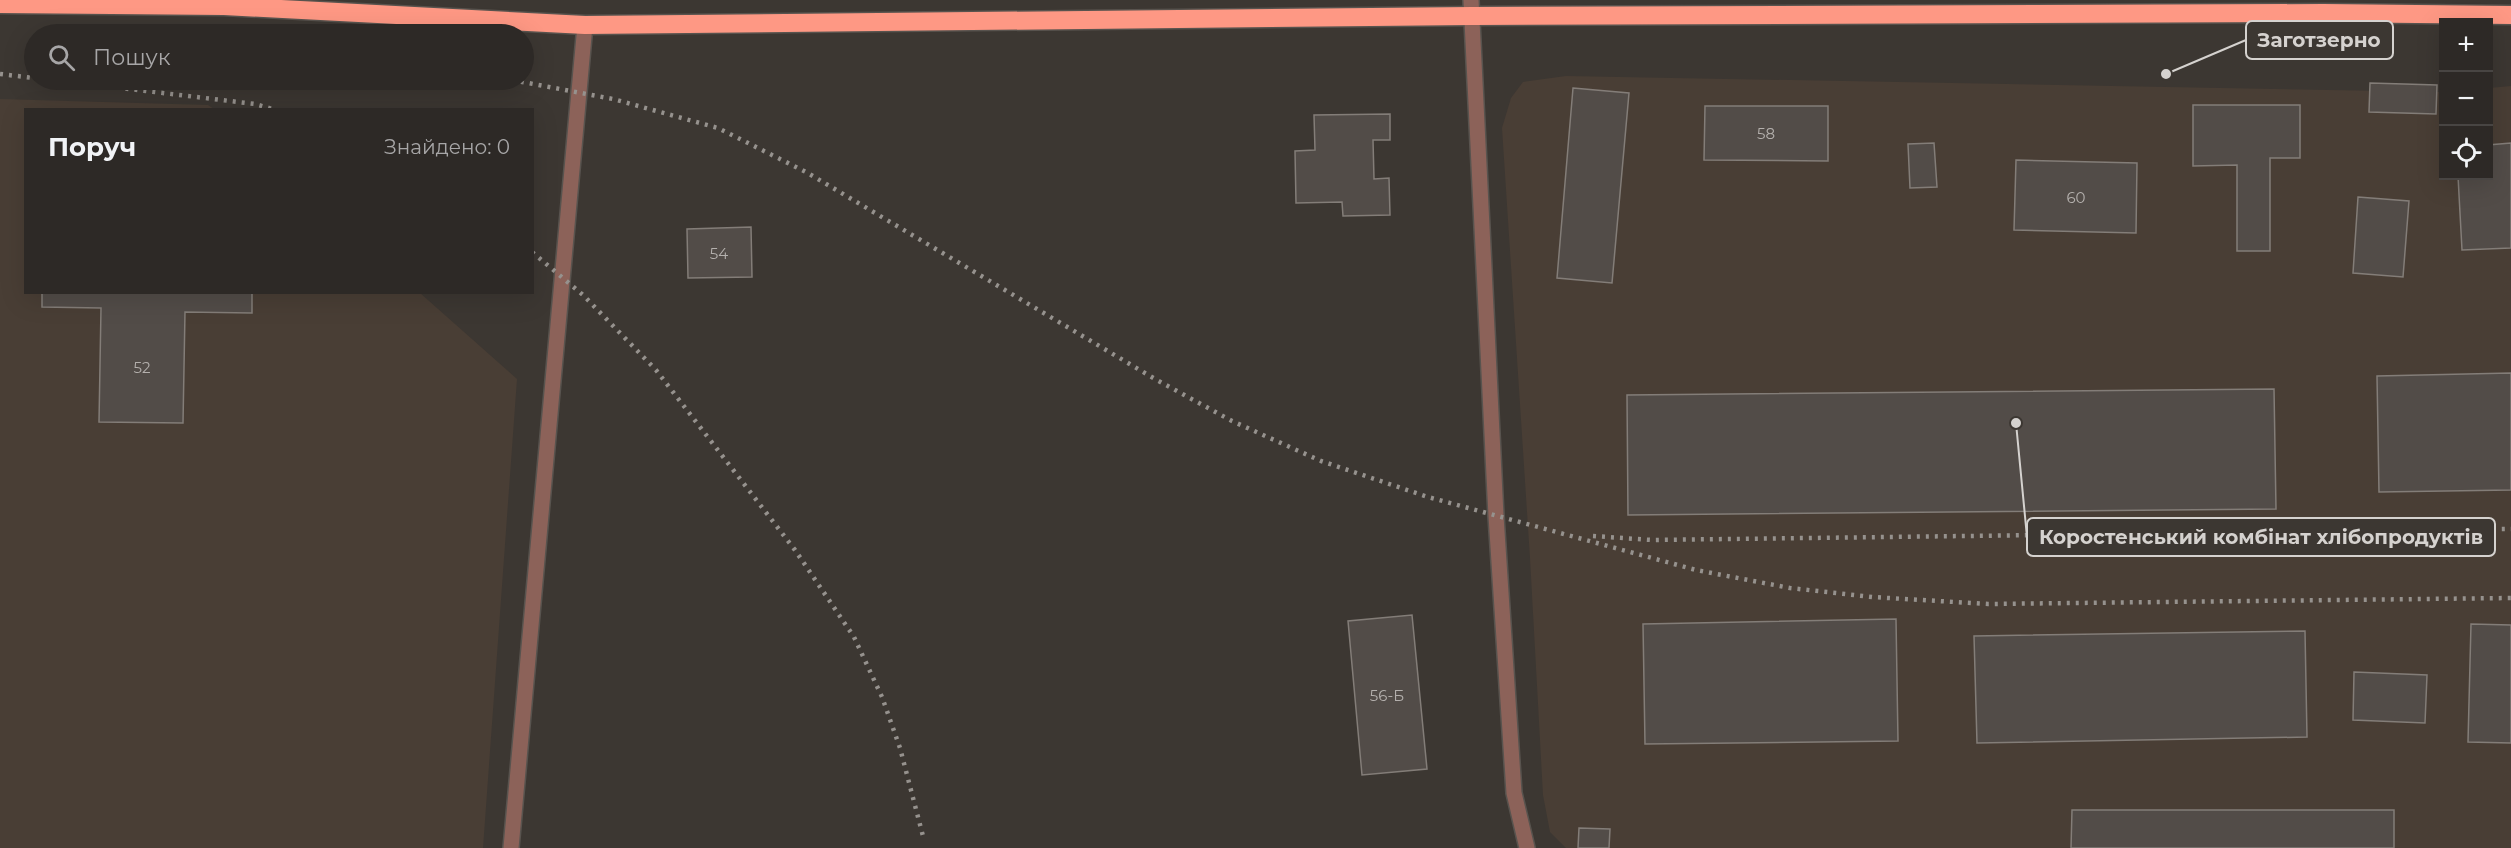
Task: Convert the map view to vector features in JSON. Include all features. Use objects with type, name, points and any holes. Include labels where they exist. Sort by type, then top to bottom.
[{"type":"highway","points":[[0,4],[224,3],[585,25],[1472,8],[2322,6],[2511,15]]},
{"type":"lane","points":[[1472,8],[1496,516],[1514,794],[1527,848]]},
{"type":"lane","points":[[512,848],[585,25]]},
{"type":"shaded area","points":[[1566,76],[2439,92],[2439,180],[2493,180],[2493,88],[2511,86],[2511,848],[1566,848],[1550,832],[1543,795],[1502,128],[1511,98],[1523,82]]},
{"type":"shaded area","points":[[0,99],[208,105],[212,108],[24,108],[24,294],[421,294],[517,379],[483,848],[0,848]]},
{"type":"building","points":[[2370,83],[2437,85],[2436,114],[2369,112]]},
{"type":"building","points":[[1573,88],[1629,93],[1612,283],[1557,278]]},
{"type":"building","points":[[2193,105],[2300,105],[2300,158],[2270,158],[2270,251],[2237,251],[2237,165],[2193,166]]},
{"type":"building","points":[[1705,106],[1828,106],[1828,161],[1704,160]]},
{"type":"building","points":[[1390,114],[1390,140],[1373,140],[1374,179],[1389,178],[1390,215],[1343,216],[1342,202],[1296,203],[1295,151],[1315,150],[1314,115]]},
{"type":"building","points":[[1934,143],[1937,187],[1910,188],[1908,144]]},
{"type":"building","points":[[2511,143],[2511,248],[2462,250],[2458,180],[2493,180],[2493,145]]},
{"type":"building","points":[[2016,160],[2137,163],[2136,233],[2014,230]]},
{"type":"building","points":[[2358,197],[2409,201],[2403,277],[2353,273]]},
{"type":"building","points":[[751,227],[752,277],[688,278],[687,229]]},
{"type":"building","points":[[42,294],[252,294],[252,313],[185,312],[183,423],[99,422],[101,308],[42,307]]},
{"type":"building","points":[[2511,373],[2511,490],[2379,492],[2377,376]]},
{"type":"building","points":[[2274,389],[2276,509],[1628,515],[1627,395]]},
{"type":"building","points":[[1412,615],[1427,769],[1362,775],[1348,621]]},
{"type":"building","points":[[1896,619],[1898,741],[1645,744],[1643,624]]},
{"type":"building","points":[[2471,624],[2511,625],[2511,743],[2468,742]]},
{"type":"building","points":[[2305,631],[2307,737],[1977,743],[1974,636]]},
{"type":"building","points":[[2354,672],[2427,675],[2425,723],[2353,720]]},
{"type":"building","points":[[2072,810],[2394,810],[2394,848],[2071,848]]},
{"type":"building","points":[[1579,828],[1610,829],[1609,848],[1578,848]]},
{"type":"railway","points":[[0,74],[24,77]]},
{"type":"railway","points":[[534,84],[613,99],[718,128],[806,172],[1155,379],[1232,421],[1321,461],[1428,497],[1696,570],[1790,588],[1872,597],[1988,604],[2511,598]]},
{"type":"railway","points":[[138,90],[255,104],[269,108]]},
{"type":"railway","points":[[534,254],[583,295],[656,370],[795,550],[854,637],[882,697],[900,748],[924,840]]},
{"type":"railway","points":[[1593,536],[1652,540],[2511,529]]},
{"type":"place","name":"Заготзерно","points":[[2166,74]]},
{"type":"place","name":"Коростенський комбінат хлібопродуктів","points":[[2016,423]]}]
